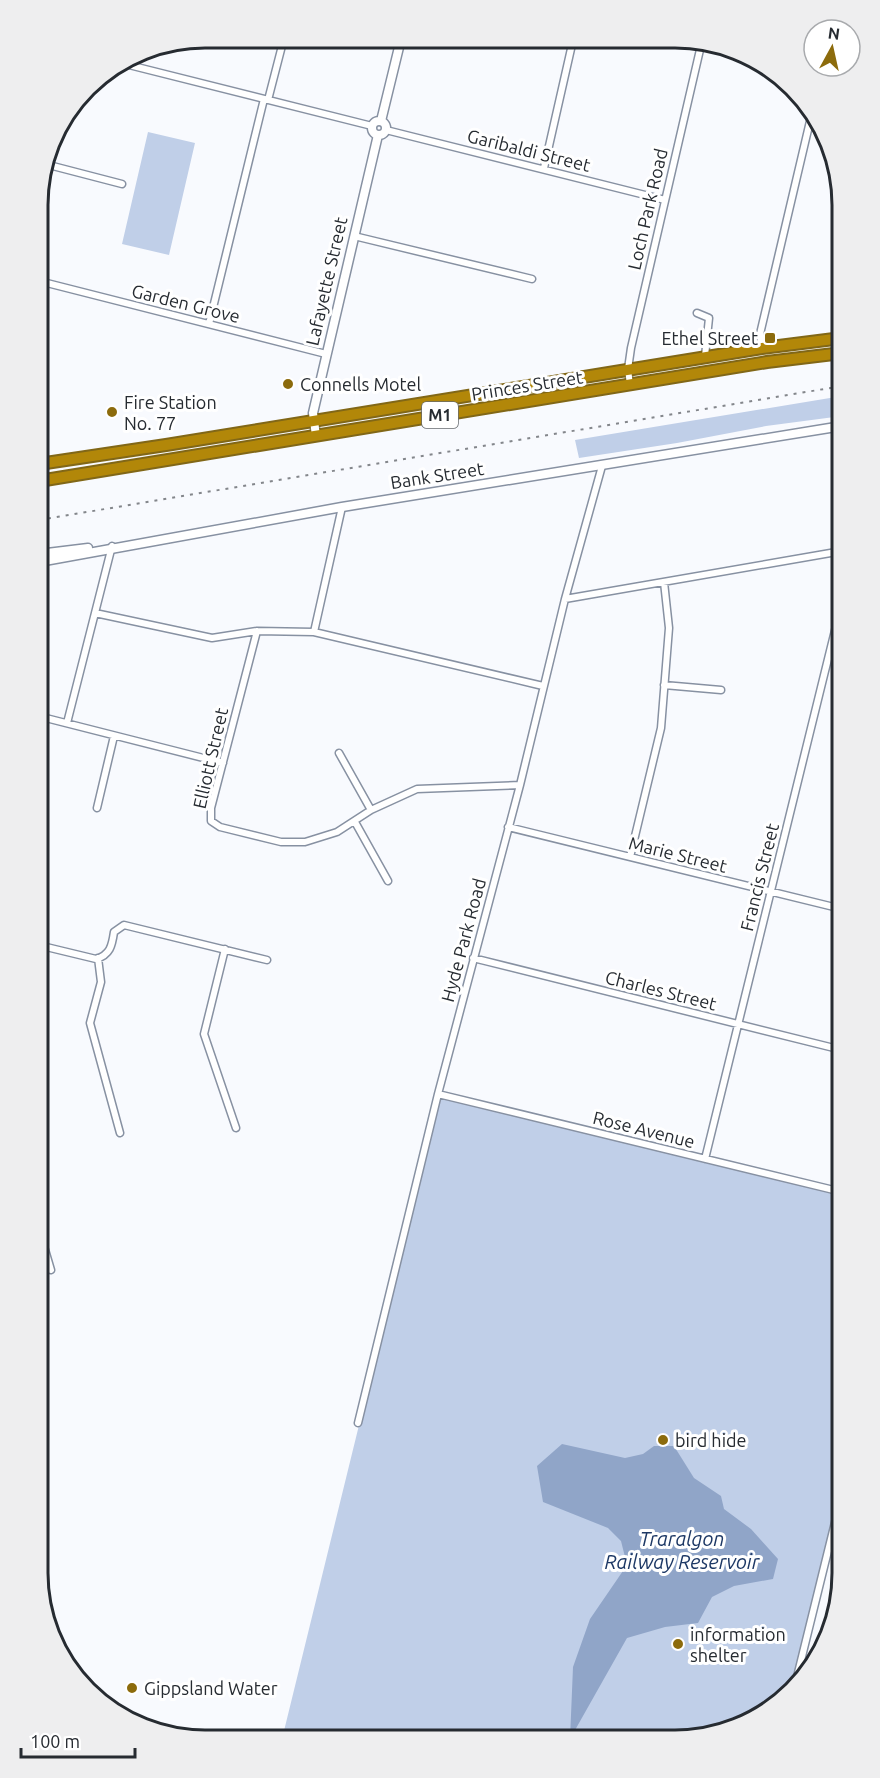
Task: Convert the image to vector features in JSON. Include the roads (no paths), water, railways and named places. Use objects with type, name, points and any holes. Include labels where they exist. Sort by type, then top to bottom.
[{"type":"highway","name":"Princes Street","points":[[48,463],[166,446],[314,419],[705,356],[832,339]]},
{"type":"highway","name":"Princes Street","points":[[48,480],[767,362],[832,354]]},
{"type":"main road","points":[[382,133],[373,131],[398,48]]},
{"type":"main road","name":"Lafayette Street","points":[[316,436],[314,419],[326,354],[354,236],[382,133]]},
{"type":"main road","name":"Bank Street","points":[[48,560],[112,546],[342,507],[832,428]]},
{"type":"main road","points":[[48,553],[112,546]]},
{"type":"street","points":[[209,324],[281,48]]},
{"type":"street","points":[[544,168],[571,48]]},
{"type":"street","name":"Loch Park Road","points":[[630,385],[628,369],[700,50]]},
{"type":"street","points":[[132,66],[266,100],[377,124]]},
{"type":"street","points":[[762,348],[760,334],[809,124]]},
{"type":"street","name":"Garibaldi Street","points":[[382,133],[544,168],[665,200]]},
{"type":"street","points":[[53,166],[122,184]]},
{"type":"street","points":[[354,236],[532,279]]},
{"type":"street","name":"Garden Grove","points":[[48,283],[326,354]]},
{"type":"street","points":[[697,313],[709,318],[705,356]]},
{"type":"street","name":"Hyde Park Road","points":[[358,1423],[438,1094],[520,785],[565,599],[602,466]]},
{"type":"street","points":[[314,632],[342,507]]},
{"type":"street","points":[[67,723],[112,546]]},
{"type":"street","points":[[565,599],[832,553]]},
{"type":"street","points":[[630,857],[661,728],[669,628],[664,582]]},
{"type":"street","points":[[95,614],[212,638],[257,631],[314,632],[543,686]]},
{"type":"street","name":"Elliott Street","points":[[257,631],[211,808],[211,821],[220,827],[281,842],[305,842],[321,838],[355,822],[371,810],[417,789],[520,785]]},
{"type":"street","name":"Francis Street","points":[[705,1160],[832,642]]},
{"type":"street","points":[[664,685],[721,690]]},
{"type":"street","points":[[48,718],[223,763]]},
{"type":"street","points":[[97,808],[114,736]]},
{"type":"street","points":[[339,753],[371,810]]},
{"type":"street","points":[[355,822],[388,881]]},
{"type":"street","name":"Marie Street","points":[[508,827],[832,907]]},
{"type":"street","points":[[48,947],[98,958],[111,949],[114,932],[124,925],[267,960]]},
{"type":"street","points":[[225,949],[204,1034],[236,1128]]},
{"type":"street","name":"Charles Street","points":[[473,957],[832,1048]]},
{"type":"street","points":[[98,958],[101,982],[90,1023],[120,1133]]},
{"type":"street","name":"Rose Avenue","points":[[438,1094],[832,1190]]},
{"type":"street","points":[[48,1261],[51,1270]]},
{"type":"street","points":[[799,1671],[832,1535]]},
{"type":"water","name":"Traralgon Railway Reservoir","points":[[562,1444],[625,1458],[643,1454],[654,1446],[674,1446],[694,1478],[721,1496],[724,1509],[751,1529],[778,1559],[773,1579],[734,1586],[712,1597],[698,1623],[665,1627],[627,1638],[575,1730],[570,1730],[573,1667],[590,1619],[627,1565],[621,1541],[608,1528],[543,1502],[537,1466]]},
{"type":"railway","points":[[48,518],[832,388]]},
{"type":"place","name":"Ethel Street","points":[[770,338]]},
{"type":"place","name":"Connells Motel","points":[[288,384]]},
{"type":"place","name":"Fire Station No. 77","points":[[112,412]]},
{"type":"place","name":"bird hide","points":[[663,1440]]},
{"type":"place","name":"information shelter","points":[[678,1644]]},
{"type":"place","name":"Gippsland Water","points":[[132,1688]]}]
